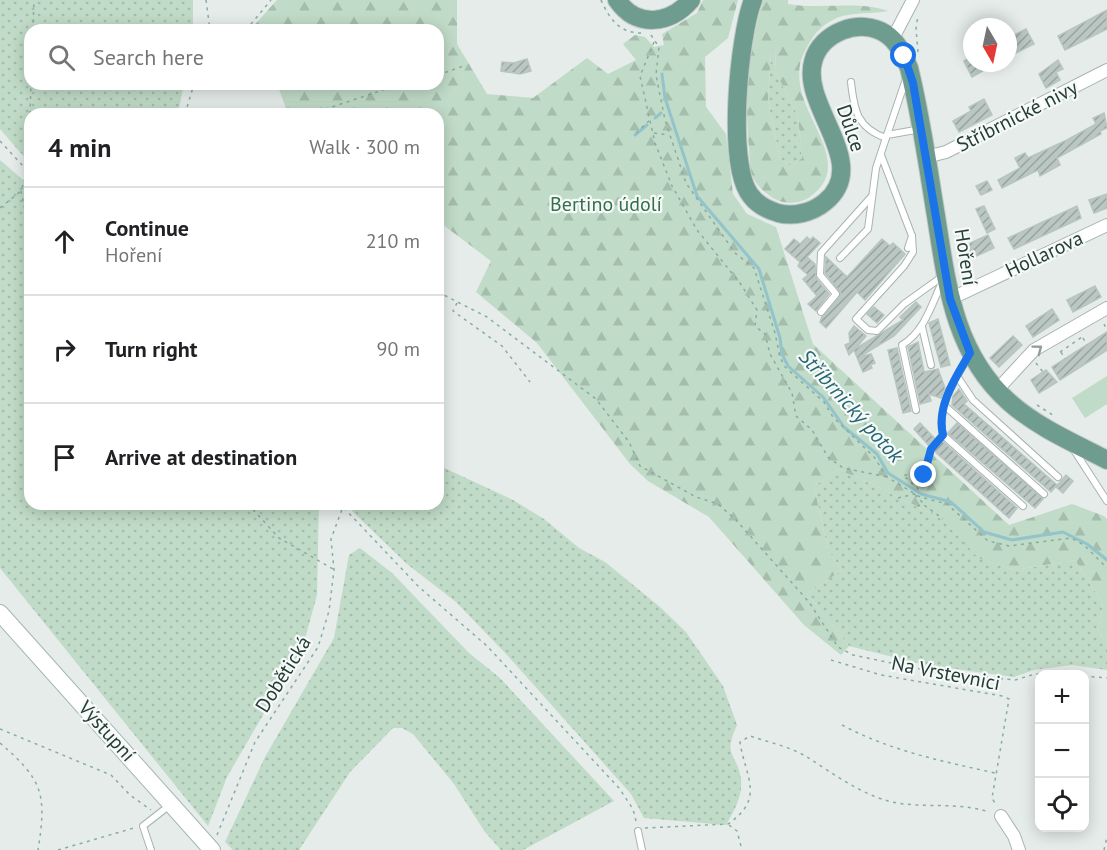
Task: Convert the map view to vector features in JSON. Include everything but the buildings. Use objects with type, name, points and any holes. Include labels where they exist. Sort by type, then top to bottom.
[{"type":"main road","points":[[617,0],[628,12],[648,20],[677,15],[691,0]]},
{"type":"main road","name":"Důlce","points":[[753,0],[743,34],[738,77],[741,172],[750,196],[768,209],[780,213],[806,212],[818,207],[835,190],[839,179],[840,158],[812,83],[813,61],[819,50],[833,35],[855,27],[876,30],[892,40]]},
{"type":"main road","name":"Hoření","points":[[892,40],[914,63],[921,129],[945,275],[950,299],[970,353],[996,390],[1024,413],[1067,440],[1107,460]]},
{"type":"street","points":[[892,40],[916,4]]},
{"type":"street","name":"Stříbrnické nivy","points":[[926,157],[946,152],[1107,70]]},
{"type":"street","name":"Hollarova","points":[[950,299],[1107,225]]},
{"type":"street","points":[[996,390],[1034,351],[1075,324],[1107,308]]},
{"type":"street","name":"Výstupní","points":[[0,613],[211,850]]},
{"type":"street","points":[[1001,816],[1014,836],[1019,850]]},
{"type":"lane","points":[[840,258],[868,229],[881,155],[914,63]]},
{"type":"lane","points":[[851,82],[856,112],[868,131],[887,137],[921,129]]},
{"type":"lane","points":[[881,155],[912,236],[913,252],[904,266],[856,319],[868,330],[878,331],[904,304],[945,275]]},
{"type":"lane","points":[[821,312],[836,294],[820,275],[821,253],[873,195]]},
{"type":"lane","points":[[908,248],[912,236]]},
{"type":"lane","points":[[916,410],[902,345],[922,327],[945,275]]},
{"type":"lane","points":[[922,327],[931,365]]},
{"type":"lane","points":[[970,353],[957,376],[945,406],[940,424],[943,435],[1023,506]]},
{"type":"lane","points":[[957,376],[973,400],[1058,477]]},
{"type":"lane","points":[[945,406],[1044,494]]},
{"type":"lane","points":[[1067,440],[1107,501]]},
{"type":"lane","points":[[151,850],[143,826],[171,804]]},
{"type":"lane","points":[[638,831],[642,850]]},
{"type":"path","points":[[33,24],[34,0]]},
{"type":"path","points":[[206,0],[209,24]]},
{"type":"path","points":[[251,24],[271,0]]},
{"type":"path","points":[[914,63],[916,4]]},
{"type":"path","points":[[650,34],[659,47],[656,75],[670,135],[686,183],[735,253],[754,268],[775,333],[780,357],[786,367],[824,402],[833,417],[874,457],[887,477]]},
{"type":"path","points":[[655,41],[640,76],[654,133],[672,186],[697,230],[740,283],[757,310],[755,326],[765,334],[770,354],[796,404],[796,416],[812,430],[828,457],[843,468],[887,477],[915,494],[947,504],[988,542],[1009,546],[1071,538],[1084,545],[1107,568]]},
{"type":"path","points":[[444,73],[466,65]]},
{"type":"path","points":[[30,108],[31,90]]},
{"type":"path","points":[[187,108],[192,90]]},
{"type":"path","points":[[329,108],[383,90]]},
{"type":"path","points":[[636,133],[650,119]]},
{"type":"path","points":[[654,133],[670,135]]},
{"type":"path","points":[[0,141],[24,164]]},
{"type":"path","points":[[0,208],[21,190],[24,182]]},
{"type":"path","points":[[21,190],[24,205]]},
{"type":"path","points":[[444,295],[487,317],[596,399],[629,442],[640,466],[696,497],[718,504],[736,520],[808,602],[838,647],[853,655],[930,671],[1014,680],[1035,674]]},
{"type":"path","points":[[457,302],[453,311],[502,346],[530,382]]},
{"type":"path","points":[[1102,320],[1107,330]]},
{"type":"path","points":[[1079,331],[1087,345]]},
{"type":"path","points":[[1060,351],[1082,337]]},
{"type":"path","points":[[1056,346],[1065,359]]},
{"type":"path","points":[[1035,361],[1043,372]]},
{"type":"path","points":[[1030,401],[1060,420]]},
{"type":"path","points":[[898,498],[915,494],[918,489],[903,475],[924,475],[931,449],[943,435]]},
{"type":"path","points":[[915,494],[924,505],[943,519]]},
{"type":"path","points":[[916,506],[924,505]]},
{"type":"path","points":[[253,510],[279,538],[334,570]]},
{"type":"path","name":"Dobětická","points":[[211,850],[255,742],[318,647],[329,611],[334,570],[331,539],[343,510]]},
{"type":"path","points":[[346,510],[419,586],[487,646],[619,788],[633,809],[638,831],[647,827],[728,824],[738,817],[749,804],[752,781],[742,757],[740,742],[750,736],[806,755],[823,770],[862,790],[897,803],[974,807],[1001,816]]},
{"type":"path","name":"Na Vrstevnici","points":[[831,660],[881,675],[1009,699],[992,798],[1001,816]]},
{"type":"path","points":[[1089,676],[1107,678]]},
{"type":"path","points":[[842,725],[877,743],[910,754],[996,774]]},
{"type":"path","points":[[0,729],[111,775],[130,795],[156,814]]},
{"type":"path","points":[[0,743],[19,759],[40,786],[42,825],[38,850]]},
{"type":"path","points":[[728,824],[737,831],[742,850]]},
{"type":"path","points":[[58,850],[92,838],[143,826]]},
{"type":"path","points":[[1104,850],[1107,837]]},
{"type":"green space","points":[[0,0],[193,0],[193,24],[24,24],[24,90],[183,90],[179,108],[24,108],[24,157],[0,129]]},
{"type":"green space","name":"Bertino údolí","points":[[277,0],[457,0],[457,44],[487,94],[533,98],[587,58],[608,74],[636,60],[623,44],[635,35],[645,37],[654,47],[664,45],[662,34],[697,13],[703,0],[738,0],[728,38],[705,57],[706,107],[726,134],[733,194],[747,214],[776,227],[813,344],[1009,525],[1072,504],[1107,519],[1107,643],[1098,631],[1103,604],[1075,560],[1015,570],[978,558],[943,519],[838,470],[814,486],[828,550],[842,570],[807,594],[849,646],[841,655],[804,625],[709,517],[648,481],[630,464],[537,343],[476,292],[491,261],[444,226],[444,108],[286,108],[279,90],[444,90],[444,24],[255,24]]},
{"type":"green space","points":[[763,0],[788,0],[788,4],[801,6],[864,6],[888,11],[839,17],[820,29],[807,47],[800,68],[801,88],[824,146],[828,164],[825,180],[811,196],[799,202],[781,202],[773,198],[759,186],[751,172],[747,111],[751,55]],"holes":[[[776,51],[775,71],[798,116],[802,158],[791,166],[780,159],[768,101],[771,52]]]},
{"type":"green space","points":[[776,50],[775,71],[798,116],[802,158],[791,166],[780,159],[768,101],[771,52]]},
{"type":"green space","points":[[0,160],[24,181],[24,510],[319,510],[317,595],[303,646],[227,777],[208,826],[0,568]]},
{"type":"green space","points":[[1107,376],[1107,404],[1085,418],[1072,398]]},
{"type":"green space","points":[[444,468],[513,500],[544,519],[579,548],[605,562],[660,607],[686,632],[723,686],[737,725],[731,749],[739,770],[741,791],[726,825],[644,818],[631,794],[507,655],[456,602],[407,564],[352,511],[444,510]]},
{"type":"green space","points":[[838,470],[943,519],[979,558],[1015,570],[1075,560],[1103,604],[1098,631],[1107,643],[1107,670],[1072,665],[1034,670],[1014,677],[925,665],[849,646],[807,594],[842,570],[828,550],[814,486]]},
{"type":"green space","points":[[360,548],[392,573],[469,653],[500,678],[614,801],[523,850],[501,850],[485,832],[454,784],[413,734],[402,728],[393,728],[350,772],[299,850],[233,850],[225,842],[265,757],[334,638],[349,555]]},
{"type":"waterway","name":"Stříbrnický potok","points":[[662,74],[665,98],[697,196],[759,269],[780,338],[782,354],[788,366],[823,397],[844,427],[877,454],[888,473],[921,494],[951,502],[984,532],[1012,540],[1063,532],[1087,544],[1107,560]]},
{"type":"waterway","points":[[655,118],[661,113]]},
{"type":"waterway","points":[[635,135],[647,125]]},
{"type":"route","points":[[904,56],[913,83],[950,299],[957,324],[970,353],[951,386],[940,424],[943,435],[931,449],[924,475]]}]
